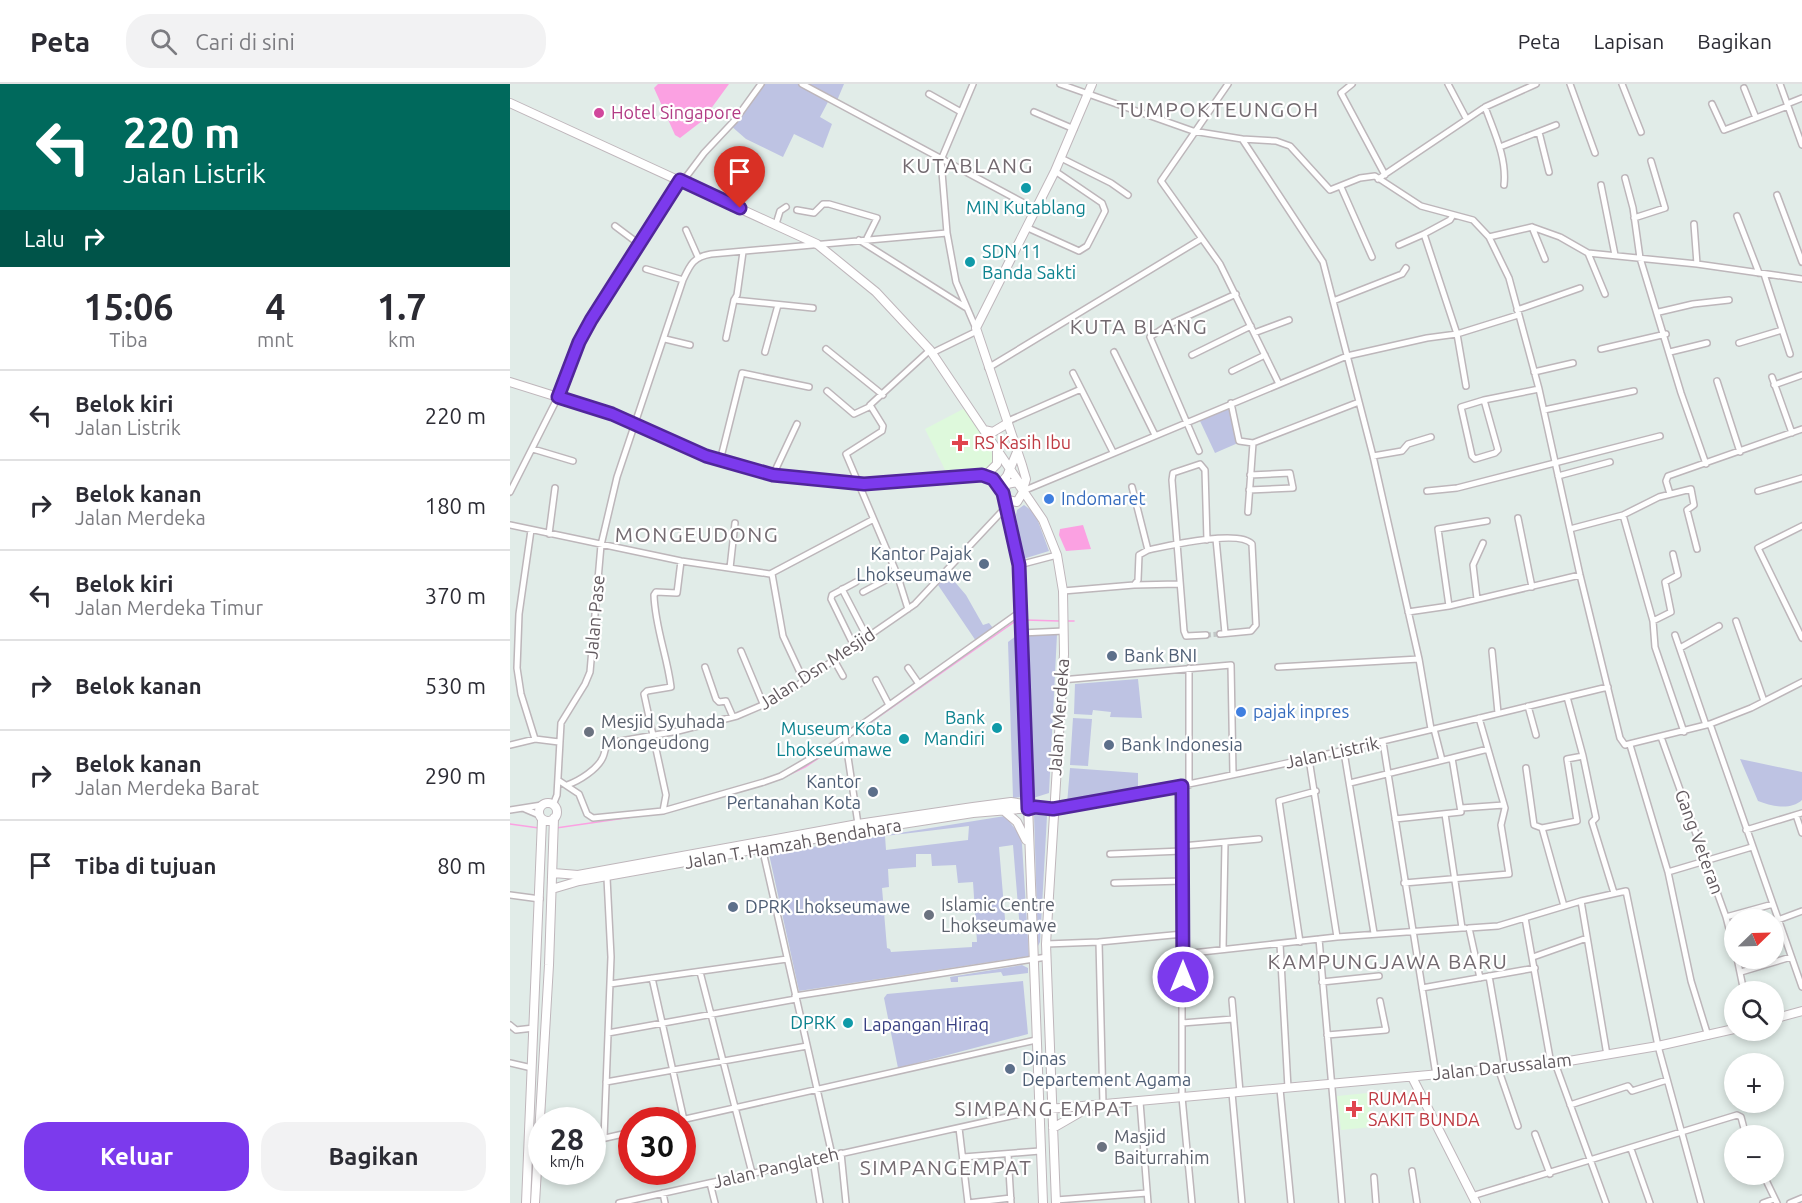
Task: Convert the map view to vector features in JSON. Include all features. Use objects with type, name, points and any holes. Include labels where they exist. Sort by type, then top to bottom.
[{"type":"street","points":[[510,492],[558,397],[579,342],[639,244],[682,181],[735,120],[761,84]]},
{"type":"street","points":[[802,84],[1035,209]]},
{"type":"street","points":[[973,84],[941,160],[947,233],[956,282],[976,331],[1026,479],[1017,502],[1008,500],[1004,494],[1007,484],[1014,482],[1022,489]]},
{"type":"street","points":[[1060,84],[1193,131],[1242,139],[1283,142],[1290,146],[1328,188],[1334,190],[1366,176],[1378,179],[1411,202],[1478,222],[1489,237],[1509,278],[1539,389],[1580,575],[1620,738],[1626,745],[1708,725],[1802,684]]},
{"type":"street","points":[[827,391],[854,414],[883,395],[931,352],[976,331],[983,312],[1028,228],[1035,209],[1055,171],[1092,84]]},
{"type":"street","points":[[1228,84],[1193,131],[1161,181],[1220,264],[1279,384]]},
{"type":"street","points":[[1352,84],[1342,91],[1342,96],[1385,175]]},
{"type":"street","points":[[1448,84],[1466,118]]},
{"type":"street","points":[[1378,179],[1466,118],[1536,84]]},
{"type":"street","points":[[1570,84],[1595,153]]},
{"type":"street","points":[[1622,84],[1641,132]]},
{"type":"street","points":[[1780,84],[1802,145]]},
{"type":"street","points":[[1743,88],[1756,118]]},
{"type":"street","points":[[929,94],[961,112]]},
{"type":"street","points":[[1712,104],[1722,130],[1802,98]]},
{"type":"street","name":"Jalan Merdeka","points":[[510,104],[817,244],[876,292],[931,352],[1043,519],[1057,555],[1064,615],[1046,944],[1048,1056],[1056,1202]]},
{"type":"street","points":[[1485,107],[1500,147],[1505,174],[1504,185]]},
{"type":"street","points":[[1034,112],[1074,129]]},
{"type":"street","points":[[1500,147],[1556,126]]},
{"type":"street","points":[[1539,132],[1549,172]]},
{"type":"street","points":[[1242,139],[1320,257],[1373,456],[1419,659],[1432,729],[1442,760]]},
{"type":"street","points":[[1061,158],[1111,183],[1128,195]]},
{"type":"street","points":[[1634,218],[1665,208],[1651,161]]},
{"type":"street","points":[[1028,228],[1079,250],[1087,246],[1105,211],[1102,203],[1055,171]]},
{"type":"street","points":[[1625,178],[1640,258],[1706,464]]},
{"type":"street","points":[[1601,185],[1615,255]]},
{"type":"street","points":[[1341,187],[1372,257]]},
{"type":"street","points":[[1777,195],[1802,262]]},
{"type":"street","points":[[796,210],[814,213],[823,204],[829,204],[877,218],[867,238]]},
{"type":"street","points":[[776,224],[780,211],[786,207]]},
{"type":"street","points":[[1399,245],[1450,220],[1453,215]]},
{"type":"street","points":[[1737,216],[1790,354]]},
{"type":"street","points":[[1694,224],[1697,264]]},
{"type":"street","points":[[615,226],[639,244]]},
{"type":"street","points":[[1489,237],[1532,227],[1560,237],[1588,253],[1697,264],[1802,279]]},
{"type":"street","points":[[1532,227],[1545,259]]},
{"type":"street","points":[[686,230],[698,256],[867,238],[947,233]]},
{"type":"street","points":[[1424,234],[1456,334],[1466,386]]},
{"type":"street","points":[[988,368],[1201,239]]},
{"type":"street","points":[[859,240],[965,307]]},
{"type":"street","points":[[726,338],[743,252]]},
{"type":"street","points":[[1588,253],[1605,294]]},
{"type":"street","name":"Jalan Pase","points":[[553,805],[558,780],[559,742],[564,716],[585,684],[590,672],[601,545],[617,477],[683,280],[692,262],[698,256]]},
{"type":"street","points":[[1333,301],[1402,274],[1406,268]]},
{"type":"street","points":[[646,269],[683,280]]},
{"type":"street","points":[[1022,489],[1347,356],[1427,338],[1456,334],[1518,313],[1580,288]]},
{"type":"street","points":[[1199,451],[1150,337],[1168,325],[1236,294]]},
{"type":"street","points":[[734,300],[813,309]]},
{"type":"street","points":[[1659,312],[1693,304],[1729,300]]},
{"type":"street","points":[[765,352],[778,305]]},
{"type":"street","points":[[1254,333],[1289,320]]},
{"type":"street","points":[[1192,355],[1251,326]]},
{"type":"street","points":[[1739,343],[1782,330]]},
{"type":"street","points":[[1601,349],[1666,334]]},
{"type":"street","points":[[665,339],[690,345]]},
{"type":"street","points":[[1670,352],[1707,343]]},
{"type":"street","points":[[826,349],[883,395]]},
{"type":"street","points":[[1114,352],[1155,435]]},
{"type":"street","points":[[1232,371],[1265,355]]},
{"type":"street","points":[[1534,372],[1573,363]]},
{"type":"street","points":[[720,461],[742,373],[809,387]]},
{"type":"street","points":[[1073,373],[1113,452]]},
{"type":"street","points":[[1774,385],[1802,375]]},
{"type":"street","points":[[1772,377],[1791,433]]},
{"type":"street","points":[[1717,381],[1740,452]]},
{"type":"street","points":[[510,382],[633,424],[720,461],[773,475],[857,484],[986,475],[999,485],[1011,470],[1017,450]]},
{"type":"street","points":[[984,430],[996,432],[1008,422],[1081,389]]},
{"type":"street","points":[[1484,400],[1498,450],[1475,459],[1472,456],[1461,408],[1484,400],[1539,389]]},
{"type":"street","points":[[1544,410],[1634,391]]},
{"type":"street","points":[[1232,403],[1239,441],[1253,443],[1359,402]]},
{"type":"street","points":[[869,406],[884,429],[847,453],[857,484],[897,574],[908,609]]},
{"type":"street","points":[[773,475],[797,424]]},
{"type":"street","points":[[1670,494],[1667,477],[1802,429]]},
{"type":"street","points":[[1427,491],[1457,488],[1660,436]]},
{"type":"street","points":[[1373,456],[1402,451],[1408,444],[1431,437]]},
{"type":"street","points":[[1248,512],[1253,443]]},
{"type":"street","points":[[986,475],[998,460],[994,445]]},
{"type":"street","points":[[533,449],[573,461]]},
{"type":"street","points":[[1558,476],[1610,462]]},
{"type":"street","points":[[1206,635],[1186,636],[1175,544],[1173,473],[1200,464],[1205,470],[1207,540]]},
{"type":"street","points":[[1249,490],[1293,488],[1290,473],[1250,475]]},
{"type":"street","points":[[1758,491],[1802,478]]},
{"type":"street","name":"Jalan Merdeka","points":[[999,485],[1004,494],[1019,565],[1030,806],[1029,847],[1043,1203]]},
{"type":"street","points":[[1132,487],[1148,550]]},
{"type":"street","points":[[549,534],[555,488]]},
{"type":"street","points":[[1570,529],[1623,515],[1670,494],[1692,490],[1695,505],[1687,510],[1697,549]]},
{"type":"street","name":"Jalan Dsn Mesjid","points":[[567,785],[578,782],[601,760],[609,743],[733,717],[764,706],[804,681],[908,609],[1006,507]]},
{"type":"street","points":[[1623,515],[1653,621],[1655,647],[1684,732]]},
{"type":"street","points":[[1518,518],[1532,587]]},
{"type":"street","points":[[510,525],[681,561],[772,574],[872,520]]},
{"type":"street","points":[[1449,606],[1438,529],[1487,521]]},
{"type":"street","points":[[730,568],[735,523]]},
{"type":"street","points":[[1802,526],[1758,548],[1802,638]]},
{"type":"street","points":[[531,530],[519,614],[517,668],[521,694],[535,739]]},
{"type":"street","points":[[1134,585],[1138,580],[1139,555],[1148,550],[1207,540],[1216,539],[1245,539],[1252,544],[1254,630],[1223,634],[1216,539]]},
{"type":"street","points":[[1477,599],[1473,565],[1483,543]]},
{"type":"street","points":[[1653,621],[1671,612],[1665,582],[1679,573],[1673,554]]},
{"type":"street","points":[[1019,565],[1057,555]]},
{"type":"street","points":[[663,811],[666,795],[651,736],[645,692],[671,687],[666,653],[656,624],[654,595],[656,592],[677,593],[681,561]]},
{"type":"street","points":[[772,574],[783,636],[804,681]]},
{"type":"street","points":[[864,592],[897,574]]},
{"type":"street","points":[[1408,612],[1449,606],[1580,575]]},
{"type":"street","points":[[854,646],[831,602],[832,595],[856,582]]},
{"type":"street","points":[[1062,591],[1179,584]]},
{"type":"street","points":[[842,589],[867,637]]},
{"type":"street","points":[[558,780],[581,796],[587,814],[591,817],[663,811],[730,794],[781,776],[846,740],[889,705],[1020,612]]},
{"type":"street","points":[[1736,621],[1764,701]]},
{"type":"street","points":[[1680,648],[1719,626]]},
{"type":"street","points":[[1021,631],[1064,629]]},
{"type":"street","points":[[1675,635],[1775,909]]},
{"type":"street","points":[[741,651],[764,706]]},
{"type":"street","points":[[1492,651],[1498,713]]},
{"type":"street","points":[[1278,667],[1419,659]]},
{"type":"street","points":[[834,660],[843,676]]},
{"type":"street","points":[[1061,680],[1229,664],[1233,667],[1233,774]]},
{"type":"street","points":[[705,667],[716,699],[719,702],[726,701],[733,717]]},
{"type":"street","points":[[908,668],[919,684]]},
{"type":"street","points":[[1189,785],[1190,668]]},
{"type":"street","points":[[876,680],[889,705]]},
{"type":"street","name":"Jalan Listrik","points":[[1053,809],[1189,785],[1344,752],[1608,687]]},
{"type":"street","points":[[1567,697],[1583,756],[1596,818],[1592,822],[1614,893]]},
{"type":"street","points":[[1528,706],[1536,735]]},
{"type":"street","points":[[1404,883],[1456,881],[1509,874],[1501,825],[1504,806],[1479,718]]},
{"type":"street","name":"Gang Veteran","points":[[1661,737],[1724,912]]},
{"type":"street","points":[[510,745],[535,739],[559,742]]},
{"type":"street","points":[[846,740],[858,824]]},
{"type":"street","points":[[1383,742],[1436,1075]]},
{"type":"street","points":[[1630,745],[1668,872],[1691,981],[1708,1036]]},
{"type":"street","points":[[1350,783],[1488,749]]},
{"type":"street","points":[[1344,752],[1374,933]]},
{"type":"street","points":[[1526,768],[1534,825],[1542,828],[1577,821],[1567,759],[1583,756]]},
{"type":"street","points":[[1395,819],[1460,813],[1452,758]]},
{"type":"street","points":[[1309,759],[1316,791],[1337,937]]},
{"type":"street","points":[[1182,786],[1182,1097],[1192,1203]]},
{"type":"street","points":[[1300,942],[1279,801],[1316,791]]},
{"type":"street","points":[[510,810],[548,803],[553,805],[556,813],[542,1107]]},
{"type":"street","points":[[526,1203],[542,805]]},
{"type":"street","name":"Jalan T. Hamzah Bendahara","points":[[553,873],[579,878],[607,878],[858,824],[973,807],[1030,806],[1053,809]]},
{"type":"street","name":"Jalan T. Hamzah Bendahara","points":[[762,845],[1030,806]]},
{"type":"street","points":[[1461,808],[1504,806]]},
{"type":"street","points":[[524,808],[541,823]]},
{"type":"street","points":[[1003,810],[1017,822],[1029,847]]},
{"type":"street","points":[[1445,814],[1462,928]]},
{"type":"street","points":[[1746,830],[1799,814],[1802,833]]},
{"type":"street","points":[[541,823],[554,821]]},
{"type":"street","points":[[1542,828],[1564,906]]},
{"type":"street","points":[[1110,854],[1259,839]]},
{"type":"street","points":[[1223,949],[1226,843]]},
{"type":"street","points":[[762,845],[832,1155]]},
{"type":"street","points":[[1668,872],[1752,847]]},
{"type":"street","name":"Jalan T. Hamzah Bendahara","points":[[552,889],[579,878],[687,860]]},
{"type":"street","points":[[605,1107],[610,984],[607,878]]},
{"type":"street","points":[[1114,883],[1182,881]]},
{"type":"street","points":[[1183,954],[1374,933],[1498,926],[1625,890],[1658,1046],[1701,1203]]},
{"type":"street","points":[[510,895],[540,899]]},
{"type":"street","points":[[1581,901],[1607,1055]]},
{"type":"street","points":[[1755,909],[1773,904]]},
{"type":"street","points":[[1784,918],[1802,911]]},
{"type":"street","points":[[1525,918],[1553,1063],[1606,1203]]},
{"type":"street","points":[[1469,928],[1480,978]]},
{"type":"street","points":[[1046,944],[1099,942],[1183,934]]},
{"type":"street","points":[[1784,937],[1802,987]]},
{"type":"street","points":[[1533,957],[1587,938]]},
{"type":"street","points":[[1319,939],[1342,1203]]},
{"type":"street","points":[[1099,942],[1102,1104]]},
{"type":"street","points":[[1280,944],[1284,1088],[1291,1203]]},
{"type":"street","points":[[608,1033],[663,1025],[796,998],[1047,957]]},
{"type":"street","points":[[1741,972],[1791,957]]},
{"type":"street","points":[[610,984],[787,959]]},
{"type":"street","points":[[1422,988],[1535,968]]},
{"type":"street","points":[[1740,969],[1742,981]]},
{"type":"street","points":[[700,972],[752,1173]]},
{"type":"street","points":[[1322,982],[1379,976]]},
{"type":"street","points":[[1489,976],[1502,1068],[1518,1126]]},
{"type":"street","points":[[652,978],[674,1071],[680,1107]]},
{"type":"street","points":[[536,995],[547,995]]},
{"type":"street","points":[[1232,1000],[1242,1203]]},
{"type":"street","points":[[1327,1035],[1386,1030],[1380,1001]]},
{"type":"street","points":[[1784,1016],[1802,1011]]},
{"type":"street","points":[[1182,1023],[1233,1019]]},
{"type":"street","points":[[510,1025],[519,1030],[534,1028]]},
{"type":"street","name":"Jalan Darussalam","points":[[1038,1110],[1553,1063],[1658,1046],[1724,1032]]},
{"type":"street","points":[[696,1117],[1036,1040]]},
{"type":"street","points":[[606,1082],[807,1046]]},
{"type":"street","points":[[1048,1056],[1057,1097],[1062,1107]]},
{"type":"street","points":[[510,1063],[532,1068]]},
{"type":"street","points":[[1412,1077],[1474,1200],[1737,1115],[1741,1117],[1743,1125]]},
{"type":"street","points":[[1570,1105],[1628,1086],[1634,1091],[1667,1080]]},
{"type":"street","points":[[1140,1102],[1148,1203]]},
{"type":"street","points":[[1053,1128],[1092,1105]]},
{"type":"street","name":"Jalan Panglateh","points":[[619,1203],[1038,1110]]},
{"type":"street","points":[[959,1128],[968,1203],[1011,1200],[1008,1154]]},
{"type":"street","points":[[1535,1134],[1550,1174]]},
{"type":"street","points":[[1631,1149],[1650,1203]]},
{"type":"street","points":[[963,1157],[1040,1151]]},
{"type":"street","points":[[841,1153],[846,1203]]},
{"type":"street","points":[[813,1160],[820,1203]]},
{"type":"street","points":[[1412,1171],[1417,1203]]},
{"type":"street","points":[[1374,1177],[1376,1203]]},
{"type":"street","points":[[710,1183],[715,1203]]},
{"type":"street","points":[[535,1203],[537,1185]]},
{"type":"street","points":[[1763,1203],[1775,1201],[1768,1185]]},
{"type":"street","points":[[1056,1202],[1095,1201],[1147,1192]]},
{"type":"street","points":[[663,1193],[665,1203]]},
{"type":"street","points":[[1790,1203],[1802,1199]]},
{"type":"shaded area","points":[[658,84],[729,84],[702,121],[680,138],[675,135],[654,88]]},
{"type":"shaded area","name":"RS Kasih Ibu","points":[[965,408],[991,447],[993,463],[985,472],[947,474],[925,429]]},
{"type":"shaded area","points":[[1083,525],[1091,549],[1066,551],[1059,535],[1060,529]]},
{"type":"shaded area","name":"RUMAH SAKIT BUNDA","points":[[1368,1093],[1372,1127],[1341,1130],[1337,1096]]},
{"type":"green space","points":[[762,84],[844,84],[836,103],[829,100],[820,117],[832,124],[823,148],[794,134],[783,157],[746,139],[730,125]]},
{"type":"green space","points":[[1230,408],[1238,443],[1215,453],[1200,421]]},
{"type":"green space","points":[[1024,505],[1035,513],[1049,551],[1023,559],[1016,515],[1017,510]]},
{"type":"green space","points":[[948,574],[966,595],[983,625],[989,623],[993,628],[976,641],[938,585]]},
{"type":"green space","points":[[1057,634],[1049,793],[1027,800],[1025,636]]},
{"type":"green space","points":[[1016,636],[1021,797],[1013,798],[1008,642]]},
{"type":"green space","points":[[1138,679],[1142,718],[1110,717],[1111,712],[1093,710],[1092,715],[1074,714],[1075,684]]},
{"type":"green space","points":[[1073,718],[1092,719],[1088,766],[1070,765]]},
{"type":"green space","points":[[1740,759],[1802,772],[1802,800],[1792,806],[1774,806],[1758,801]]},
{"type":"green space","points":[[1070,768],[1138,773],[1138,788],[1067,804]]},
{"type":"green space","points":[[1034,814],[1047,816],[1038,946]]},
{"type":"green space","points":[[1005,816],[1020,835],[1022,844],[1029,956],[799,991],[769,854]],"holes":[[[969,826],[968,840],[886,850],[885,836]],[[1013,845],[1020,930],[1006,931],[999,847]],[[916,854],[931,854],[932,866],[956,865],[958,883],[973,882],[977,942],[972,942],[972,947],[891,952],[887,948],[882,888],[889,887],[888,869],[916,867]]]},
{"type":"green space","points":[[1022,965],[1028,968],[1028,973],[1003,976],[1001,972],[958,977],[958,982],[951,982],[950,977]]},
{"type":"green space","name":"Lapangan Hiraq","points":[[1023,981],[1028,1034],[898,1068],[884,998],[887,994]]},
{"type":"waterway","points":[[847,739],[1017,620]]},
{"type":"waterway","points":[[1025,620],[1059,621]]},
{"type":"waterway","points":[[1067,621],[1074,621]]},
{"type":"waterway","points":[[778,780],[805,767],[843,742]]},
{"type":"waterway","points":[[668,812],[759,786]]},
{"type":"waterway","points":[[556,828],[646,815]]},
{"type":"waterway","points":[[510,824],[539,828]]},
{"type":"tunnel","points":[[1206,635],[1220,634]]},
{"type":"place","name":"Hotel Singapore","points":[[599,113]]},
{"type":"place","name":"MIN Kutablang","points":[[1026,188]]},
{"type":"place","name":"SDN 11 Banda Sakti","points":[[970,262]]},
{"type":"place","name":"RS Kasih Ibu","points":[[960,443]]},
{"type":"place","name":"Indomaret","points":[[1049,499]]},
{"type":"place","name":"Kantor Pajak Lhokseumawe","points":[[984,564]]},
{"type":"place","name":"Bank BNI","points":[[1112,656]]},
{"type":"place","name":"pajak inpres","points":[[1241,712]]},
{"type":"place","name":"Bank Mandiri","points":[[997,728]]},
{"type":"place","name":"Mesjid Syuhada Mongeudong","points":[[589,732]]},
{"type":"place","name":"Museum Kota Lhokseumawe","points":[[904,739]]},
{"type":"place","name":"Bank Indonesia","points":[[1109,745]]},
{"type":"place","name":"Kantor Pertanahan Kota","points":[[873,792]]},
{"type":"place","name":"DPRK Lhokseumawe","points":[[733,907]]},
{"type":"place","name":"Islamic Centre Lhokseumawe","points":[[929,915]]},
{"type":"place","name":"DPRK","points":[[848,1023]]},
{"type":"place","name":"Dinas Departement Agama","points":[[1010,1069]]},
{"type":"place","name":"RUMAH SAKIT BUNDA","points":[[1354,1109]]},
{"type":"place","name":"Masjid Baiturrahim","points":[[1102,1147]]},
{"type":"district","name":"TUMPOKTEUNGOH","points":[[1218,110]]},
{"type":"district","name":"KUTABLANG","points":[[968,166]]},
{"type":"district","name":"KUTA BLANG","points":[[1139,327]]},
{"type":"district","name":"MONGEUDONG","points":[[697,535]]},
{"type":"district","name":"KAMPUNGJAWA BARU","points":[[1388,962]]},
{"type":"district","name":"SIMPANG EMPAT","points":[[1044,1109]]},
{"type":"district","name":"SIMPANGEMPAT","points":[[946,1168]]},
{"type":"route","points":[[740,208],[680,180],[591,320],[579,342],[558,397],[612,414],[706,456],[773,475],[857,484],[976,475],[986,475],[993,479],[1004,496],[1019,565],[1028,809],[1035,807],[1053,809],[1182,786],[1183,977]]}]
